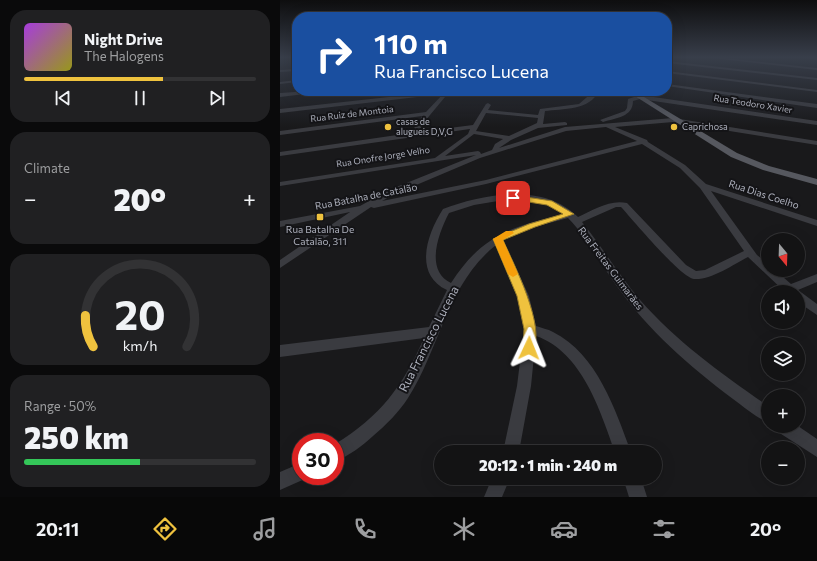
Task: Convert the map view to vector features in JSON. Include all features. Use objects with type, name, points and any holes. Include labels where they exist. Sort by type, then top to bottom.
[{"type":"main road","points":[[640,97],[748,162],[817,182]]},
{"type":"street","points":[[730,80],[817,91]]},
{"type":"street","points":[[747,80],[752,83]]},
{"type":"street","points":[[280,83],[292,82]]},
{"type":"street","points":[[746,104],[752,83]]},
{"type":"street","points":[[672,86],[746,104],[817,106]]},
{"type":"street","points":[[280,95],[292,94]]},
{"type":"street","points":[[280,111],[413,96]]},
{"type":"street","points":[[414,134],[427,114],[444,96]]},
{"type":"street","points":[[538,126],[541,122],[540,111],[582,105],[592,96]]},
{"type":"street","points":[[492,152],[496,146],[510,138],[538,126],[595,121],[616,117],[629,110],[629,103],[632,99],[640,97]]},
{"type":"street","name":"Rua Teodoro Xavier","points":[[640,97],[746,104],[817,123]]},
{"type":"street","points":[[437,158],[473,130],[487,108],[540,117]]},
{"type":"street","name":"Rua Ruiz de Montoia","points":[[280,133],[427,114]]},
{"type":"street","points":[[280,265],[364,207],[392,192],[492,152],[565,129],[677,120],[817,143]]},
{"type":"street","points":[[606,125],[645,141],[681,166],[703,186],[750,252],[785,285]]},
{"type":"street","points":[[280,154],[414,134],[473,130],[510,138]]},
{"type":"street","name":"Rua Batalha de Catalão","points":[[280,224],[456,189],[645,141]]},
{"type":"street","name":"Rua Onofre Jorge Velho","points":[[280,184],[437,158],[492,152]]},
{"type":"street","points":[[481,183],[484,192],[496,197]]},
{"type":"street","name":"Rua Dias Coelho","points":[[703,186],[817,223]]},
{"type":"street","points":[[454,288],[439,281],[431,264],[434,236],[456,189]]},
{"type":"street","name":"Rua Freitas Guimarães","points":[[446,211],[468,203],[496,197],[549,202],[573,218],[615,276],[658,328],[707,371],[761,410]]},
{"type":"street","name":"Rua Francisco Lucena","points":[[344,448],[355,442],[380,419],[403,393],[423,356],[454,288],[480,254],[498,239],[532,226],[573,218],[615,204],[624,205],[682,267],[694,275],[708,273],[750,252]]},
{"type":"street","points":[[498,239],[523,296],[530,329],[524,386],[512,445]]},
{"type":"street","points":[[805,285],[817,278]]},
{"type":"street","points":[[805,301],[817,310]]},
{"type":"street","points":[[530,329],[543,332],[555,338],[577,360],[592,380],[620,445]]},
{"type":"street","points":[[280,351],[434,332]]},
{"type":"street","points":[[794,433],[817,449]]},
{"type":"street","points":[[280,481],[292,476]]},
{"type":"street","points":[[493,497],[498,485]]},
{"type":"street","points":[[634,485],[638,497]]},
{"type":"slow traffic","points":[[509,233],[498,239],[513,274]]},
{"type":"place","name":"casas de alugueis D,V,G","points":[[388,127]]},
{"type":"place","name":"Caprichosa","points":[[674,127]]},
{"type":"place","name":"Rua Batalha De Catalão, 311","points":[[320,217]]},
{"type":"route","points":[[513,198],[549,202],[562,208],[570,214],[509,233],[498,239],[523,296],[530,329],[529,348]]}]
